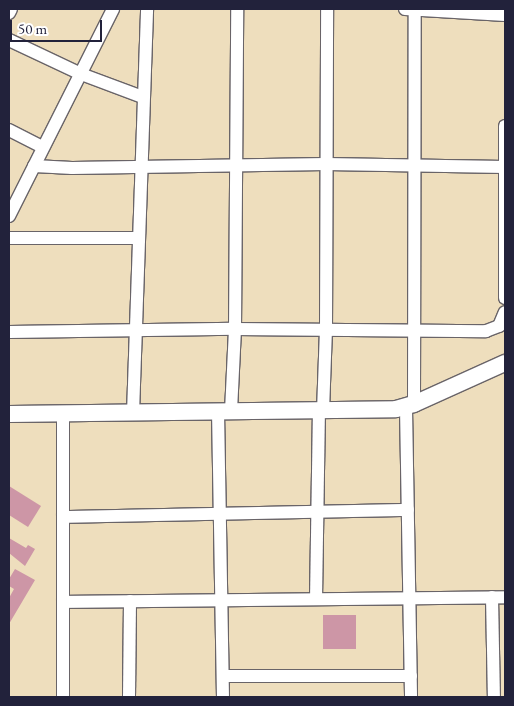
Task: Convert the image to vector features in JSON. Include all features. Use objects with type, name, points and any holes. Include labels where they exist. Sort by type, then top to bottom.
[{"type":"street","points":[[9,13],[11,9]]},
{"type":"street","points":[[9,216],[113,9]]},
{"type":"street","points":[[133,413],[147,9]]},
{"type":"street","points":[[223,697],[220,514],[225,411],[235,329],[237,9]]},
{"type":"street","points":[[316,599],[321,411],[326,330],[326,9]]},
{"type":"street","points":[[405,9],[505,15]]},
{"type":"street","points":[[411,697],[408,510],[414,330],[415,9]]},
{"type":"street","points":[[9,40],[81,74],[143,97]]},
{"type":"street","points":[[505,126],[505,298]]},
{"type":"street","points":[[9,130],[43,147]]},
{"type":"street","points":[[34,166],[72,168],[141,165],[414,164],[505,167]]},
{"type":"street","points":[[9,238],[139,238]]},
{"type":"street","points":[[9,332],[235,329],[492,330],[502,323],[505,312]]},
{"type":"street","points":[[9,414],[321,411],[410,406],[504,365]]},
{"type":"street","points":[[63,414],[63,697]]},
{"type":"street","points":[[63,518],[408,510]]},
{"type":"street","points":[[63,602],[499,597],[494,697]]},
{"type":"street","points":[[129,697],[130,601]]},
{"type":"street","points":[[223,676],[411,676]]},
{"type":"building","points":[[9,486],[41,506],[28,527],[9,515]]},
{"type":"building","points":[[9,538],[26,548],[28,545],[35,549],[25,566],[9,553]]},
{"type":"building","points":[[15,569],[35,580],[9,624],[9,598],[14,589],[9,586],[9,579]]},
{"type":"building","points":[[323,615],[356,615],[356,649],[323,649]]}]
